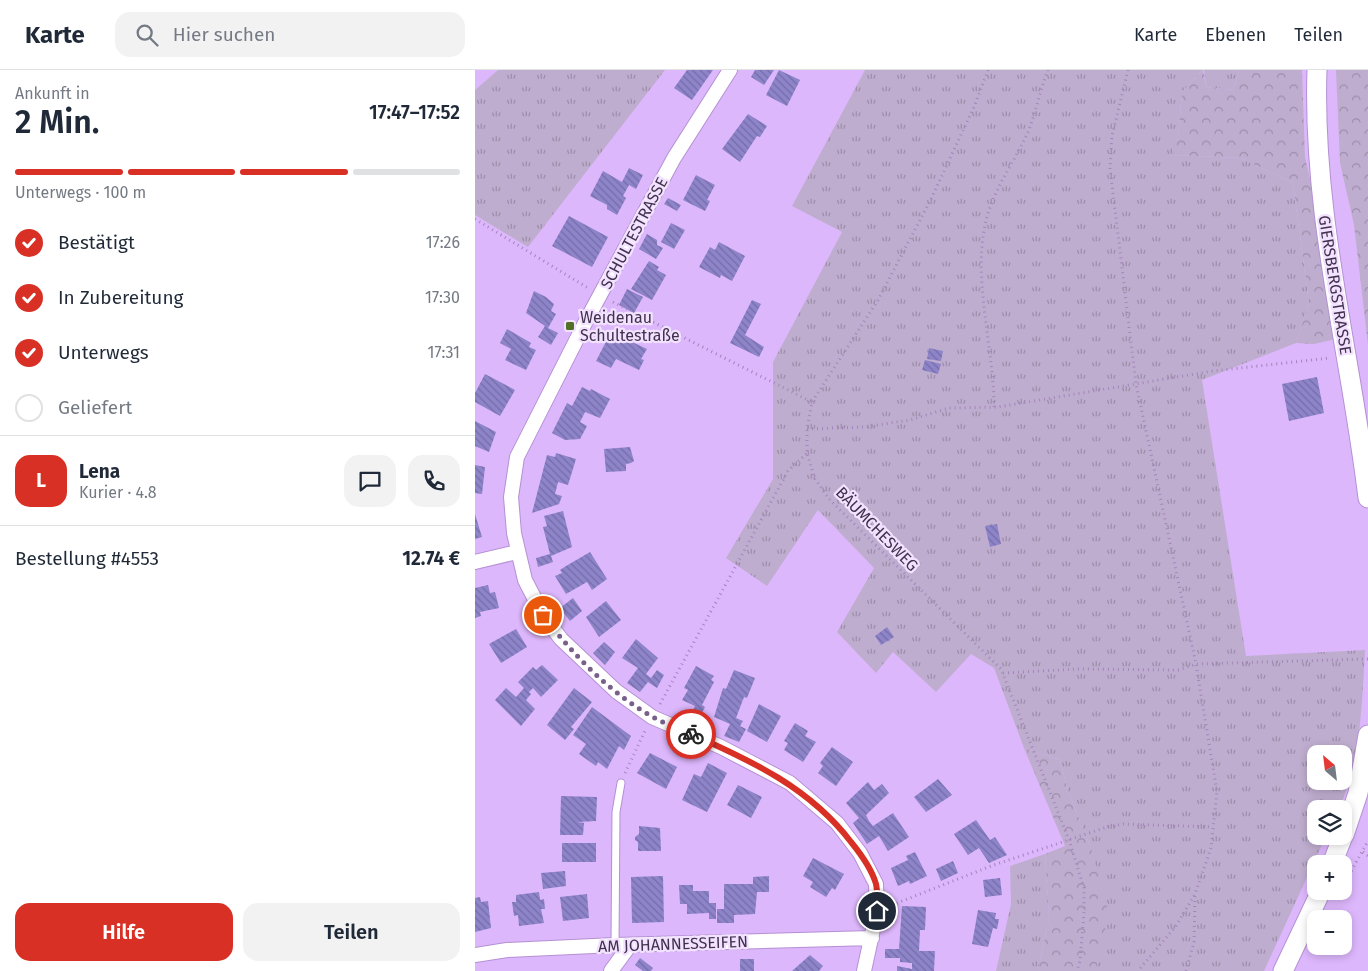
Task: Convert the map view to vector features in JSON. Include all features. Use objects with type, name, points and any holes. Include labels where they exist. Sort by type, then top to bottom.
[{"type":"street","name":"SCHULTESTRASSE","points":[[730,70],[674,158],[586,321],[517,457],[511,497],[517,552],[525,580],[543,615],[561,639],[616,692],[653,717],[721,747],[789,783],[837,823],[860,853],[876,884],[877,911],[864,971]]},
{"type":"street","name":"GIERSBERGSTRASSE","points":[[1317,70],[1316,97],[1321,182],[1328,254],[1368,498]]},
{"type":"street","points":[[475,562],[517,552]]},
{"type":"street","points":[[1352,810],[1368,735]]},
{"type":"street","points":[[1283,971],[1317,900]]},
{"type":"street","name":"AM JOHANNESSEIFEN","points":[[475,955],[507,950],[615,945],[872,938]]},
{"type":"street","points":[[611,971],[630,945]]},
{"type":"lane","points":[[615,945],[616,812],[621,783]]},
{"type":"path","name":"BÄUMCHESWEG","points":[[988,70],[974,107],[931,199],[878,300],[812,402],[807,429],[807,453],[815,479],[830,500],[1001,669],[1069,840],[1084,888],[1080,961],[1077,971]]},
{"type":"path","points":[[995,407],[992,358],[983,283],[984,226],[990,204],[1027,132],[1048,70]]},
{"type":"path","points":[[1128,70],[1112,136],[1110,168],[1136,384],[1196,664],[1217,792],[1211,848],[1195,894],[1176,926],[1138,971]]},
{"type":"path","points":[[475,219],[542,260]]},
{"type":"path","points":[[654,323],[812,402]]},
{"type":"path","points":[[807,429],[864,427],[910,420],[949,408],[995,407],[1225,370],[1346,356]]},
{"type":"path","points":[[653,717],[788,471],[807,453]]},
{"type":"path","points":[[1003,673],[1077,669],[1177,670],[1196,664],[1368,659]]},
{"type":"path","points":[[621,783],[643,735]]},
{"type":"path","points":[[877,911],[991,866],[1123,824],[1213,827]]},
{"type":"path","points":[[1352,871],[1368,841]]},
{"type":"path","points":[[1363,852],[1368,856]]},
{"type":"path","points":[[1186,971],[1194,942],[1195,894]]},
{"type":"green space","points":[[498,70],[665,70],[528,247],[475,215],[475,90]]},
{"type":"green space","points":[[865,70],[1203,70],[1182,92],[1174,155],[1241,158],[1293,183],[1309,303],[1296,343],[1202,380],[1246,656],[1365,650],[1359,731],[1353,766],[1353,745],[1307,745],[1307,790],[1346,790],[1342,800],[1307,800],[1307,845],[1322,845],[1317,855],[1307,855],[1307,877],[1264,971],[1095,971],[1092,851],[1068,791],[1060,760],[1024,748],[994,668],[971,654],[936,692],[893,652],[876,673],[837,632],[874,568],[818,510],[767,586],[726,558],[773,479],[773,362],[842,232],[792,206]]},
{"type":"green space","points":[[1203,70],[1206,87],[1233,90],[1239,70],[1302,70],[1305,157],[1319,218],[1336,339],[1314,344],[1296,343],[1309,303],[1293,183],[1241,158],[1173,155],[1179,127],[1182,92]]},
{"type":"green space","points":[[1204,70],[1239,70],[1233,90],[1206,87]]},
{"type":"green space","points":[[1336,70],[1368,70],[1368,345],[1354,225],[1340,163]]},
{"type":"green space","points":[[1024,748],[1060,760],[1068,791],[1092,851],[1109,914],[1095,971],[1038,971],[1049,918],[1045,854],[1065,846]]},
{"type":"green space","points":[[1045,854],[1049,918],[1038,971],[996,971],[1011,904],[1010,866]]},
{"type":"building","points":[[687,70],[713,70],[692,100],[674,88]]},
{"type":"building","points":[[755,70],[774,70],[764,85],[751,77]]},
{"type":"building","points":[[779,70],[800,80],[787,106],[766,95]]},
{"type":"building","points":[[748,114],[767,126],[760,137],[757,136],[740,162],[722,149]]},
{"type":"building","points":[[629,168],[643,175],[636,189],[629,185],[623,196],[626,198],[617,215],[607,209],[607,205],[590,196],[603,171],[622,182]]},
{"type":"building","points":[[696,175],[715,185],[707,200],[710,201],[705,211],[683,200]]},
{"type":"building","points":[[668,198],[681,205],[677,211],[664,204]]},
{"type":"building","points":[[569,216],[608,237],[592,267],[552,246]]},
{"type":"building","points":[[671,223],[685,230],[674,249],[661,242]]},
{"type":"building","points":[[647,234],[657,240],[657,245],[663,248],[656,259],[639,249]]},
{"type":"building","points":[[719,242],[745,256],[732,281],[721,275],[720,278],[699,267],[710,247],[715,250]]},
{"type":"building","points":[[649,261],[659,267],[657,270],[666,275],[652,300],[631,289]]},
{"type":"building","points":[[627,289],[643,297],[634,313],[619,305]]},
{"type":"building","points":[[534,291],[546,297],[554,304],[551,311],[556,314],[548,328],[558,333],[551,345],[538,337],[545,326],[526,313]]},
{"type":"building","points":[[752,300],[761,304],[745,335],[764,347],[759,357],[730,343]]},
{"type":"building","points":[[507,329],[531,343],[529,347],[536,350],[526,370],[505,360],[511,349],[500,343]]},
{"type":"building","points":[[611,332],[647,349],[641,359],[644,360],[639,370],[616,359],[611,368],[596,361]]},
{"type":"building","points":[[929,348],[943,351],[941,361],[927,359]]},
{"type":"building","points":[[925,360],[941,364],[938,374],[922,370]]},
{"type":"building","points":[[485,374],[515,390],[500,416],[475,402],[475,393]]},
{"type":"building","points":[[1317,377],[1324,413],[1289,421],[1282,384]]},
{"type":"building","points":[[582,387],[590,391],[591,389],[610,399],[600,418],[585,412],[580,422],[587,426],[580,439],[565,440],[552,433],[567,403],[572,406]]},
{"type":"building","points":[[475,421],[496,432],[489,452],[475,446]]},
{"type":"building","points":[[630,447],[634,461],[626,464],[626,471],[606,472],[604,449]]},
{"type":"building","points":[[556,453],[576,459],[568,485],[558,482],[555,494],[562,496],[559,504],[532,513],[547,455],[555,457]]},
{"type":"building","points":[[475,465],[485,467],[482,494],[475,493]]},
{"type":"building","points":[[563,511],[572,547],[551,556],[553,562],[538,567],[536,558],[550,554],[543,527],[547,526],[544,516]]},
{"type":"building","points":[[475,514],[482,537],[475,539]]},
{"type":"building","points":[[997,524],[1001,544],[990,547],[985,526]]},
{"type":"building","points":[[590,552],[607,579],[592,590],[587,582],[566,594],[555,576],[562,573],[560,570]]},
{"type":"building","points":[[488,585],[490,593],[495,592],[499,608],[480,612],[481,616],[475,618],[475,588]]},
{"type":"building","points":[[573,598],[582,611],[570,621],[560,608]]},
{"type":"building","points":[[606,601],[621,620],[599,637],[586,617]]},
{"type":"building","points":[[887,627],[894,637],[881,645],[875,636]]},
{"type":"building","points":[[516,629],[527,647],[501,663],[489,644]]},
{"type":"building","points":[[636,639],[658,658],[646,674],[651,678],[657,670],[664,675],[657,688],[648,682],[640,692],[627,683],[638,668],[622,658]]},
{"type":"building","points":[[604,642],[615,652],[605,665],[593,653]]},
{"type":"building","points":[[542,665],[558,680],[541,697],[533,688],[529,692],[531,694],[526,700],[535,709],[521,726],[495,700],[506,688],[516,697],[524,688],[518,682],[533,667],[536,670]]},
{"type":"building","points":[[696,666],[714,676],[711,680],[714,682],[702,705],[705,707],[696,724],[688,721],[695,706],[682,700],[688,690],[684,688]]},
{"type":"building","points":[[734,670],[755,678],[747,698],[744,697],[736,718],[743,721],[740,726],[746,729],[739,742],[724,736],[730,724],[714,717],[723,688],[726,689]]},
{"type":"building","points":[[574,688],[592,702],[571,727],[574,729],[565,740],[547,725]]},
{"type":"building","points":[[759,704],[781,716],[767,742],[747,731]]},
{"type":"building","points":[[592,707],[631,736],[624,750],[619,746],[607,769],[598,762],[596,766],[579,754],[586,744],[573,735]]},
{"type":"building","points":[[795,723],[808,731],[805,736],[816,742],[803,762],[784,750],[788,743],[784,741]]},
{"type":"building","points":[[832,747],[853,762],[836,786],[818,773],[823,766],[820,763]]},
{"type":"building","points":[[650,753],[677,767],[666,789],[637,773]]},
{"type":"building","points":[[708,763],[727,773],[707,812],[682,800],[694,774],[701,777]]},
{"type":"building","points":[[938,779],[952,795],[926,812],[914,797]]},
{"type":"building","points":[[868,782],[874,790],[882,784],[889,793],[866,815],[869,821],[873,826],[893,813],[909,837],[888,851],[879,836],[867,844],[853,823],[859,818],[846,803]]},
{"type":"building","points":[[738,785],[762,797],[751,818],[727,805]]},
{"type":"building","points":[[561,796],[597,797],[596,821],[578,822],[584,823],[583,835],[560,835]]},
{"type":"building","points":[[976,820],[990,840],[995,837],[1007,855],[989,863],[979,848],[968,855],[954,834]]},
{"type":"building","points":[[639,826],[660,828],[661,851],[638,851],[638,842],[635,840],[635,837],[639,834]]},
{"type":"building","points":[[562,843],[596,843],[596,862],[562,862]]},
{"type":"building","points":[[915,852],[927,876],[910,884],[909,881],[898,886],[891,868],[908,860],[906,856]]},
{"type":"building","points":[[813,858],[844,874],[835,890],[832,888],[826,897],[810,887],[813,882],[803,876]]},
{"type":"building","points":[[953,861],[958,873],[941,881],[936,869]]},
{"type":"building","points":[[565,871],[566,886],[543,889],[541,873]]},
{"type":"building","points":[[663,876],[664,922],[632,923],[631,877]]},
{"type":"building","points":[[769,876],[769,892],[757,892],[755,914],[734,915],[734,923],[717,923],[717,909],[724,909],[724,884],[753,884],[753,877]]},
{"type":"building","points":[[1000,878],[1002,895],[985,897],[983,880]]},
{"type":"building","points":[[679,885],[693,885],[693,891],[709,891],[709,903],[716,903],[716,919],[709,919],[709,913],[687,914],[687,904],[680,904]]},
{"type":"building","points":[[539,892],[540,900],[544,899],[545,909],[541,909],[544,923],[519,926],[518,915],[514,916],[512,902],[516,902],[516,895]]},
{"type":"building","points":[[587,894],[589,918],[563,921],[560,897]]},
{"type":"building","points":[[480,897],[481,902],[488,901],[491,928],[475,932],[475,898]]},
{"type":"building","points":[[902,906],[926,907],[925,930],[920,930],[919,951],[935,951],[934,971],[897,971],[897,966],[912,969],[912,963],[900,962],[900,958],[885,958],[885,949],[899,949]]},
{"type":"building","points":[[978,910],[996,913],[995,919],[999,919],[997,929],[993,928],[988,947],[972,944]]},
{"type":"building","points":[[810,955],[823,966],[819,971],[792,971]]},
{"type":"building","points":[[640,958],[653,968],[651,971],[643,971],[635,965]]},
{"type":"building","points":[[740,959],[754,959],[754,971],[740,971]]},
{"type":"way so far","points":[[543,615],[561,639],[616,692],[653,717],[691,734]]},
{"type":"place","name":"Weidenau Schultestraße","points":[[570,326]]},
{"type":"route","points":[[691,734],[721,747],[789,783],[806,795],[837,823],[860,853],[876,884],[877,911]]}]
